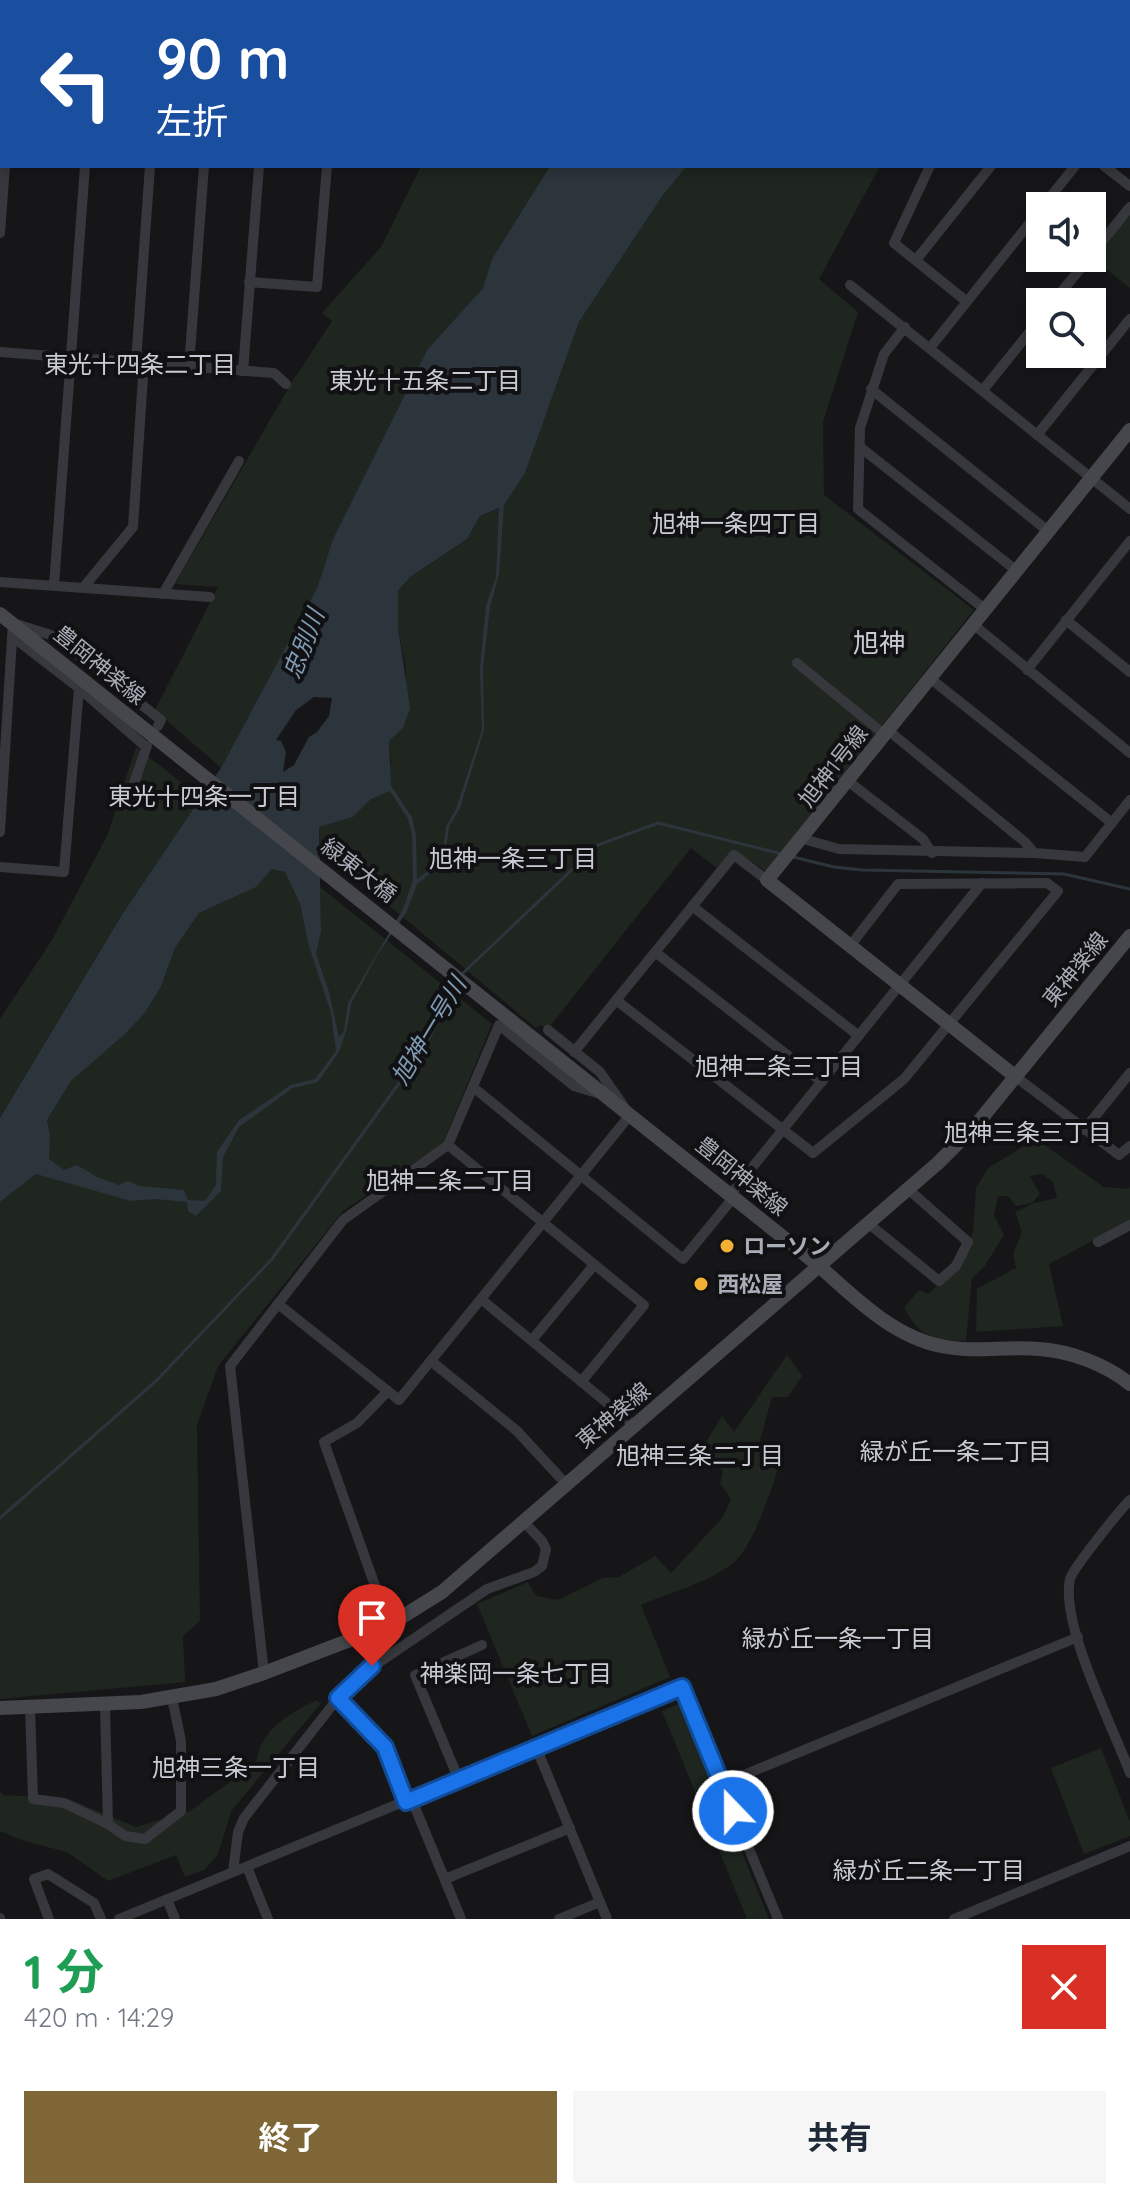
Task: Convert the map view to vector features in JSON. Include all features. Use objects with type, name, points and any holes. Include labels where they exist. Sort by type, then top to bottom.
[{"type":"street","points":[[0,233],[5,168]]},
{"type":"street","points":[[54,585],[85,168]]},
{"type":"street","points":[[83,588],[133,527],[150,168]]},
{"type":"street","points":[[189,366],[204,168]]},
{"type":"street","points":[[243,371],[259,168]]},
{"type":"street","points":[[249,282],[317,287],[327,168]]},
{"type":"street","points":[[929,168],[894,243],[966,301]]},
{"type":"street","points":[[916,260],[989,168]]},
{"type":"street","points":[[1055,192],[1073,168]]},
{"type":"street","points":[[1107,168],[1130,186]]},
{"type":"street","points":[[1106,236],[1130,207]]},
{"type":"street","points":[[930,348],[1026,228]]},
{"type":"street","points":[[1064,288],[1077,272]]},
{"type":"street","points":[[850,285],[1130,509]]},
{"type":"street","points":[[1037,435],[1130,319]]},
{"type":"street","points":[[905,327],[884,354],[860,428],[858,509],[986,610]]},
{"type":"street","points":[[983,390],[1026,336]]},
{"type":"street","points":[[0,352],[274,373],[286,384]]},
{"type":"street","points":[[871,389],[1048,531]]},
{"type":"street","name":"旭神1号線","points":[[767,880],[1130,430]]},
{"type":"street","points":[[860,447],[1017,571]]},
{"type":"street","points":[[163,594],[239,461]]},
{"type":"street","points":[[1027,670],[1130,541]]},
{"type":"street","points":[[0,582],[210,597]]},
{"type":"street","points":[[1066,620],[1130,672]]},
{"type":"street","points":[[9,625],[146,746],[133,786]]},
{"type":"street","points":[[9,625],[54,636],[161,720],[158,726]]},
{"type":"street","points":[[0,832],[9,625]]},
{"type":"street","name":"豊岡神楽線","points":[[9,625],[172,750]]},
{"type":"street","points":[[974,625],[1130,753]]},
{"type":"street","points":[[797,663],[1025,842],[1034,853]]},
{"type":"street","points":[[931,679],[1112,823]]},
{"type":"street","points":[[0,867],[64,872],[79,688]]},
{"type":"street","name":"緑東大橋","points":[[172,750],[443,965]]},
{"type":"street","points":[[849,782],[923,839],[932,853]]},
{"type":"street","points":[[799,843],[839,849],[1085,857],[1130,800]]},
{"type":"street","points":[[574,1052],[734,855],[1084,1130],[1119,1155],[1130,1146]]},
{"type":"street","points":[[473,1087],[683,1259],[982,883]]},
{"type":"street","points":[[616,1000],[813,1153],[904,1079],[1058,891],[1047,883],[898,884],[850,946]]},
{"type":"street","points":[[692,906],[859,1036]]},
{"type":"street","name":"東神楽線","points":[[0,1708],[105,1705],[172,1698],[216,1689],[389,1625],[442,1592],[908,1189],[976,1125],[1130,936]]},
{"type":"street","points":[[655,952],[822,1082]]},
{"type":"street","name":"豊岡神楽線","points":[[443,965],[872,1311],[904,1333],[938,1346],[970,1351],[1037,1348],[1068,1353],[1130,1384]]},
{"type":"street","points":[[264,1673],[230,1366],[343,1220],[448,1145],[499,1025],[574,1086],[606,1096]]},
{"type":"street","points":[[278,1304],[399,1400],[630,1115],[600,1072],[548,1030]]},
{"type":"street","points":[[1084,1130],[1130,1073]]},
{"type":"street","points":[[448,1145],[644,1305],[581,1382]]},
{"type":"street","points":[[868,1223],[939,1281],[956,1266],[968,1242],[908,1189]]},
{"type":"street","points":[[1098,1242],[1130,1225]]},
{"type":"street","points":[[532,1340],[594,1265]]},
{"type":"street","points":[[481,1299],[635,1426]]},
{"type":"street","points":[[431,1361],[517,1431],[566,1484]]},
{"type":"street","points":[[388,1391],[357,1423],[324,1442],[389,1625]]},
{"type":"street","points":[[1130,1500],[1070,1576],[1070,1610],[1078,1637],[1130,1773]]},
{"type":"street","points":[[233,1872],[238,1832],[244,1818],[338,1698],[359,1676],[487,1589],[534,1572],[542,1566],[546,1549],[523,1521]]},
{"type":"street","points":[[722,1784],[1078,1637]]},
{"type":"street","points":[[459,1780],[415,1675],[482,1645]]},
{"type":"street","points":[[119,1919],[682,1687],[778,1919]]},
{"type":"street","points":[[30,1707],[33,1799],[64,1803],[108,1824],[125,1836],[145,1839],[181,1811],[181,1741],[172,1698]]},
{"type":"street","points":[[338,1698],[385,1747],[461,1919]]},
{"type":"street","points":[[105,1705],[108,1824]]},
{"type":"street","points":[[536,1747],[607,1919]]},
{"type":"street","points":[[445,1879],[570,1828]]},
{"type":"street","points":[[954,1919],[1130,1846]]},
{"type":"street","points":[[247,1867],[268,1919]]},
{"type":"street","points":[[49,1919],[34,1879],[48,1874],[94,1903],[101,1919]]},
{"type":"street","points":[[167,1899],[175,1919]]},
{"type":"street","points":[[559,1919],[600,1902]]},
{"type":"shaded area","points":[[420,168],[549,168],[492,259],[483,288],[427,350],[333,539],[317,588],[221,768],[155,710],[218,587],[175,584],[292,382],[332,321],[322,313],[381,247]]},
{"type":"shaded area","points":[[685,168],[879,168],[819,279],[858,312],[823,422],[824,495],[974,610],[766,871],[733,850],[718,869],[691,848],[547,1030],[541,1025],[536,1028],[320,848],[319,826],[353,817],[371,799],[391,763],[389,741],[403,728],[406,670],[398,627],[398,591],[410,577],[467,539],[480,516],[500,508],[525,473],[579,322],[663,195]]},
{"type":"shaded area","points":[[1130,207],[1130,288],[1106,269],[1106,239]]},
{"type":"shaded area","points":[[136,747],[201,798],[123,913],[0,1118],[0,1019],[52,940],[108,834]]},
{"type":"shaded area","points":[[272,869],[285,872],[300,904],[308,943],[321,931],[320,887],[492,1024],[443,1143],[343,1211],[218,1366],[197,1425],[200,1621],[183,1636],[185,1682],[0,1699],[0,1202],[36,1174],[50,1135],[47,1120],[71,1081],[144,1014],[161,987],[175,948],[199,913],[255,887]]},
{"type":"shaded area","points":[[1036,1139],[1104,1187],[1129,1189],[1130,1186],[1130,1221],[1049,1264],[1063,1326],[976,1332],[977,1289],[1016,1268],[1013,1254],[1022,1232],[1015,1212],[1034,1203],[1057,1198],[1053,1182],[1042,1174],[1030,1176],[1040,1194],[1032,1203],[1016,1206],[1008,1196],[998,1196],[994,1215],[1004,1235],[984,1267],[972,1278],[966,1341],[944,1340],[929,1335],[916,1326],[904,1308],[919,1290],[928,1294],[957,1267],[973,1233],[976,1188],[988,1168]]},
{"type":"shaded area","points":[[787,1355],[802,1376],[788,1397],[772,1397],[757,1451],[782,1458],[748,1544],[740,1556],[722,1571],[641,1605],[670,1677],[532,1736],[477,1604],[528,1582],[536,1596],[558,1600],[603,1578],[619,1577],[655,1556],[671,1573],[723,1517],[731,1499],[720,1483],[723,1472],[703,1447],[722,1416],[734,1432]]},
{"type":"shaded area","points":[[317,1700],[321,1703],[232,1810],[217,1856],[204,1870],[185,1877],[176,1855],[108,1881],[67,1852],[0,1831],[0,1791],[3,1795],[69,1799],[136,1827],[190,1811],[256,1763],[264,1741],[278,1724]]},
{"type":"shaded area","points":[[681,1703],[769,1919],[747,1919],[662,1711]]},
{"type":"shaded area","points":[[1101,1748],[1130,1822],[1130,1836],[1084,1854],[1051,1768]]},
{"type":"water","name":"忠別川","points":[[549,168],[685,168],[663,195],[579,322],[525,473],[504,505],[499,574],[490,607],[483,667],[484,730],[460,808],[449,827],[444,863],[417,884],[406,913],[376,957],[351,1004],[339,1052],[318,1082],[293,1088],[239,1127],[223,1157],[221,1191],[196,1216],[188,1211],[187,1202],[155,1199],[131,1201],[36,1174],[0,1202],[0,1118],[123,913],[221,768],[317,588],[333,539],[427,350],[483,288],[492,259]],"holes":[[[499,508],[496,577],[486,606],[480,668],[482,730],[456,809],[446,827],[442,860],[417,879],[416,835],[412,817],[391,786],[389,741],[403,728],[410,708],[398,627],[398,591],[410,577],[467,539],[480,516]],[[314,697],[332,698],[329,716],[309,737],[294,765],[283,772],[286,752],[281,741],[276,740],[296,710]],[[390,791],[408,819],[412,835],[413,880],[403,909],[348,1003],[344,1031],[339,1037],[316,954],[321,931],[319,827],[353,817],[371,799]],[[272,869],[285,872],[300,904],[308,943],[331,1013],[336,1051],[315,1079],[291,1085],[239,1120],[217,1152],[216,1185],[205,1201],[188,1200],[184,1190],[139,1186],[128,1181],[119,1185],[77,1165],[64,1170],[49,1159],[47,1120],[71,1081],[144,1014],[161,987],[175,948],[199,913],[256,887]]]},
{"type":"waterway","name":"旭神一号川","points":[[461,975],[598,845],[658,823],[782,854]]},
{"type":"waterway","name":"旭神一号川","points":[[793,857],[862,870],[1064,874],[1130,889]]},
{"type":"waterway","name":"旭神一号川","points":[[0,1518],[156,1381],[272,1259],[423,1050],[457,982]]},
{"type":"place","name":"ローソン","points":[[727,1246]]},
{"type":"place","name":"西松屋","points":[[701,1284]]},
{"type":"district","name":"東光十四条二丁目","points":[[140,365]]},
{"type":"district","name":"東光十五条二丁目","points":[[425,381]]},
{"type":"district","name":"旭神一条四丁目","points":[[736,524]]},
{"type":"district","name":"旭神","points":[[879,643]]},
{"type":"district","name":"東光十四条一丁目","points":[[204,797]]},
{"type":"district","name":"旭神一条三丁目","points":[[513,859]]},
{"type":"district","name":"旭神二条三丁目","points":[[779,1067]]},
{"type":"district","name":"旭神三条三丁目","points":[[1028,1133]]},
{"type":"district","name":"旭神二条二丁目","points":[[450,1181]]},
{"type":"district","name":"緑が丘一条二丁目","points":[[956,1452]]},
{"type":"district","name":"旭神三条二丁目","points":[[700,1456]]},
{"type":"district","name":"緑が丘一条一丁目","points":[[838,1639]]},
{"type":"district","name":"神楽岡一条七丁目","points":[[516,1674]]},
{"type":"district","name":"旭神三条一丁目","points":[[236,1768]]},
{"type":"district","name":"緑が丘二条一丁目","points":[[929,1871]]},
{"type":"route","points":[[372,1666],[338,1698],[385,1747],[406,1802],[682,1687],[733,1811]]}]
